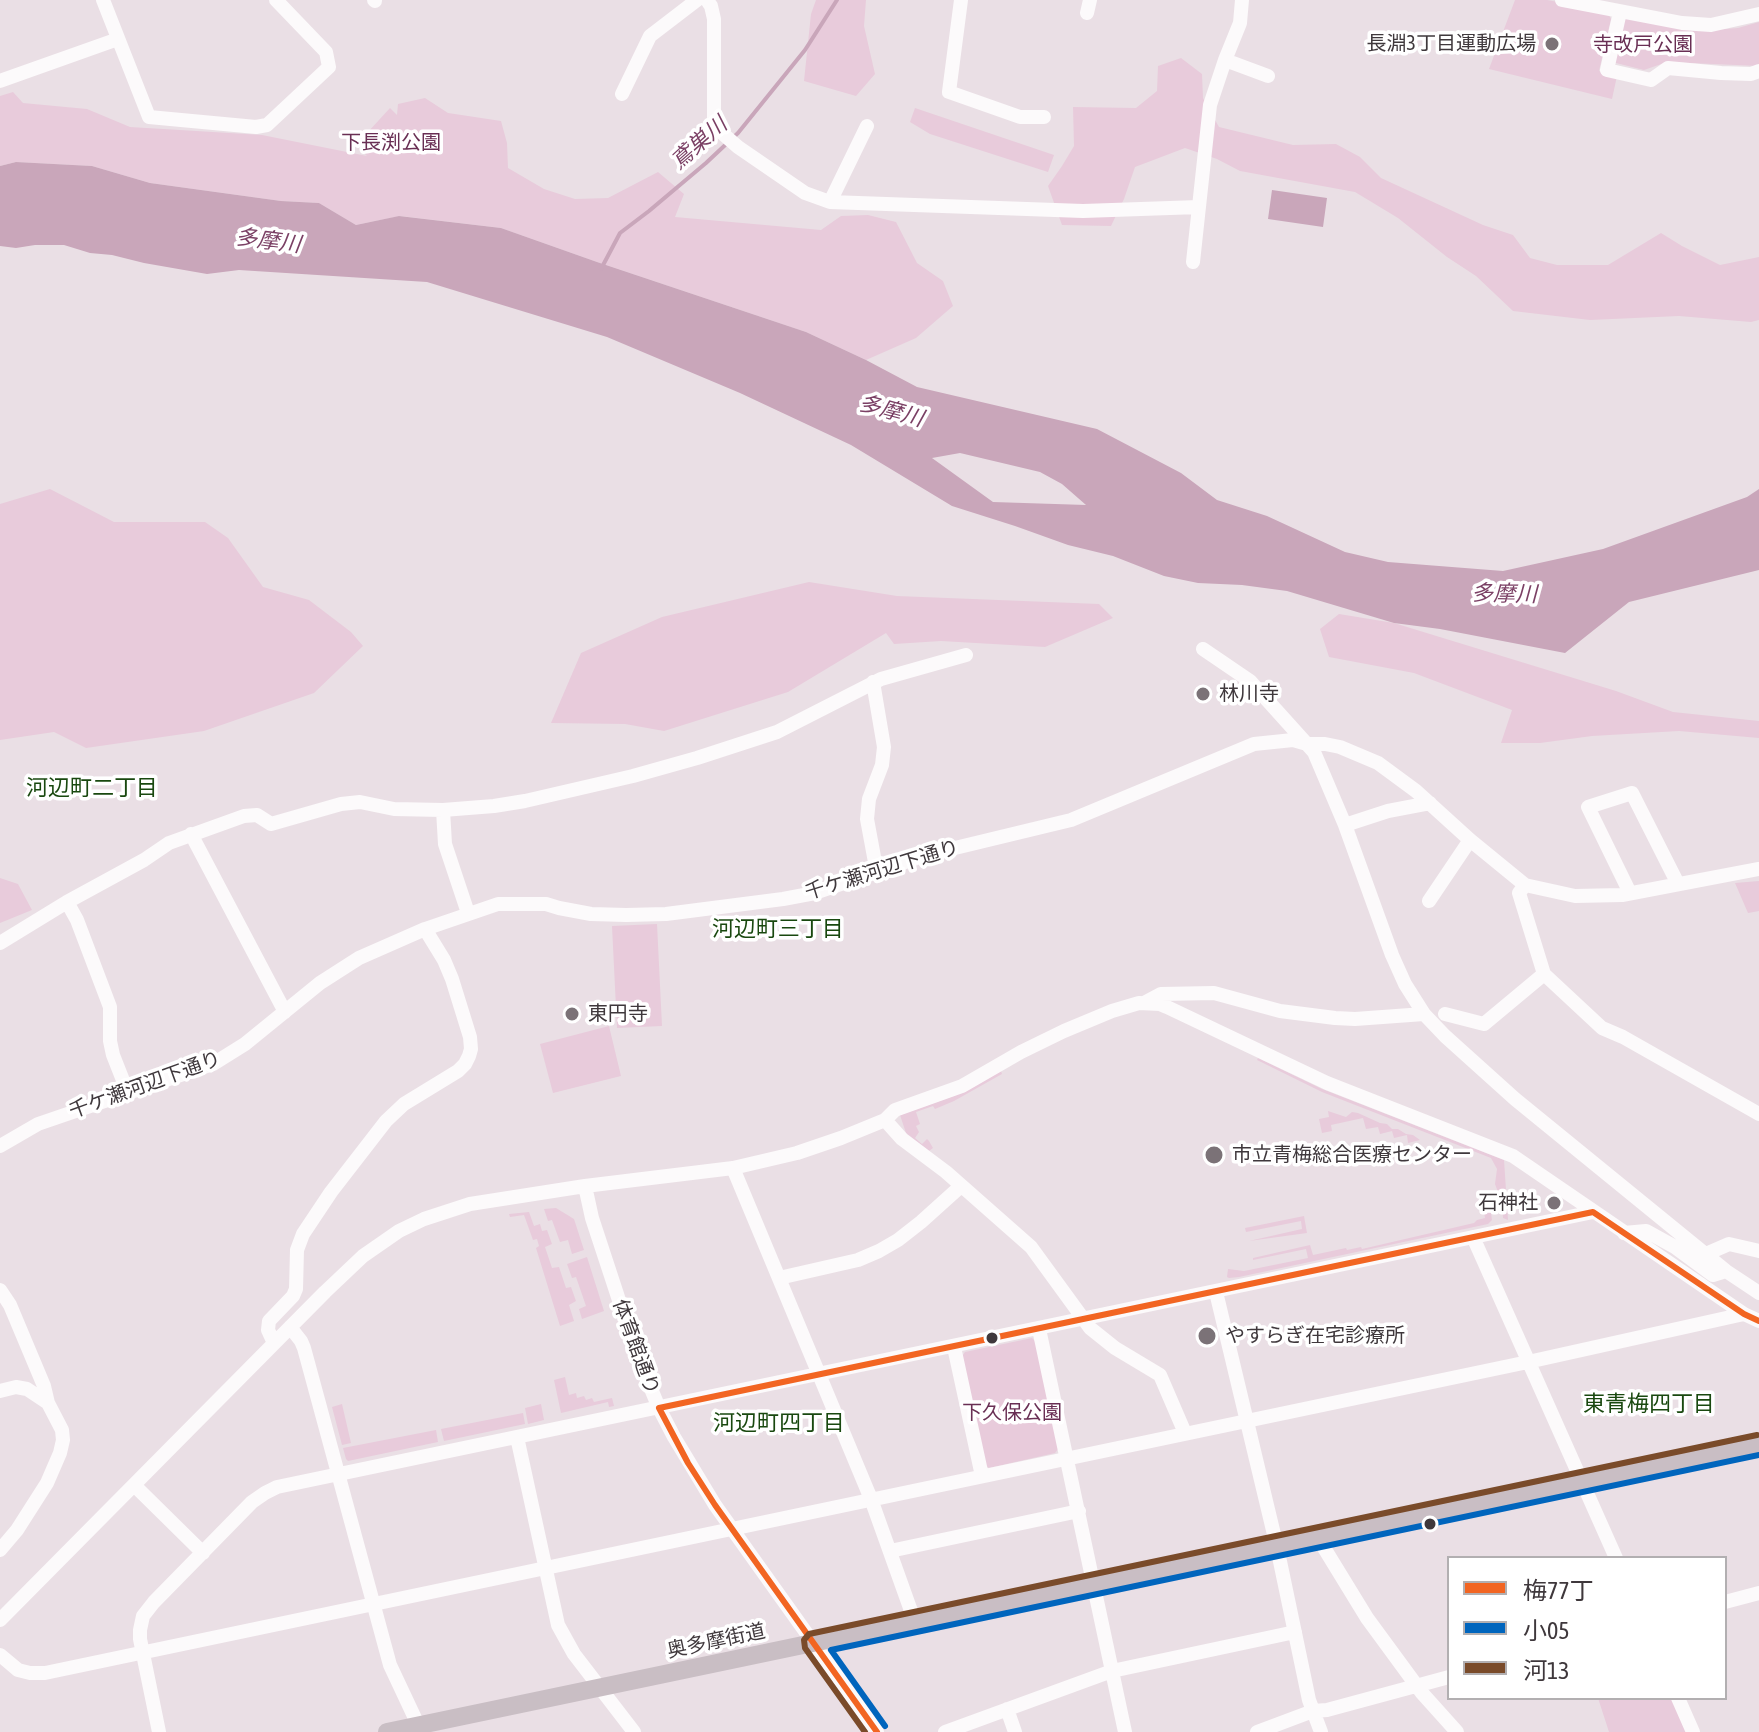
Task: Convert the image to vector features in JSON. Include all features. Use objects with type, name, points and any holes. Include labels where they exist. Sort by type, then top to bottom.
[{"type":"main road","name":"奥多摩街道","points":[[387,1732],[419,1729],[600,1688],[1759,1445]]},
{"type":"street","points":[[103,0],[149,117],[256,127],[267,125],[329,67],[326,52],[276,0]]},
{"type":"street","points":[[622,94],[650,36],[697,0]]},
{"type":"street","points":[[707,0],[714,19],[714,126],[738,147],[805,193],[830,202],[1083,211],[1199,207]]},
{"type":"street","points":[[961,0],[949,92],[1020,117],[1044,117]]},
{"type":"street","points":[[1193,262],[1210,105],[1240,23],[1242,0]]},
{"type":"street","points":[[1562,0],[1682,23],[1711,25],[1759,14]]},
{"type":"street","points":[[1620,12],[1607,70],[1651,80],[1668,68],[1751,74],[1759,71]]},
{"type":"street","points":[[0,81],[118,39]]},
{"type":"street","points":[[1225,60],[1268,76]]},
{"type":"street","points":[[830,202],[867,126]]},
{"type":"street","points":[[1203,649],[1250,681],[1314,752],[1345,825],[1392,955],[1424,1014],[1515,1099],[1726,1271],[1759,1293]]},
{"type":"street","points":[[0,943],[169,843],[244,816],[257,815],[271,824],[341,804],[360,802],[394,809],[443,810],[525,801],[666,768],[777,732],[873,682],[966,655]]},
{"type":"street","points":[[873,682],[884,747],[882,765],[869,799],[867,819],[877,873]]},
{"type":"street","name":"千ケ瀬河辺下通り","points":[[0,1146],[38,1124],[213,1064],[245,1044],[320,983],[359,958],[468,913],[498,904],[546,904],[591,914],[666,914],[793,897],[842,885],[926,855],[1071,820],[1254,744],[1293,740],[1325,744],[1378,763],[1430,803],[1525,885],[1575,896],[1630,893],[1759,869]]},
{"type":"street","points":[[1630,893],[1588,807],[1632,793],[1678,884]]},
{"type":"street","points":[[1345,825],[1388,811],[1430,803]]},
{"type":"street","points":[[443,810],[445,844],[468,913]]},
{"type":"street","points":[[191,834],[285,1012]]},
{"type":"street","points":[[1429,901],[1470,840]]},
{"type":"street","points":[[1525,885],[1519,893],[1544,974],[1602,1028],[1635,1043],[1759,1114]]},
{"type":"street","points":[[67,902],[77,920],[110,1007],[110,1041],[128,1093]]},
{"type":"street","points":[[274,1343],[268,1330],[269,1321],[293,1296],[297,1250],[317,1213],[386,1121],[404,1104],[458,1071],[469,1056],[470,1037],[452,979],[425,929]]},
{"type":"street","points":[[1445,1014],[1484,1024],[1544,974]]},
{"type":"street","points":[[0,1620],[363,1256],[399,1231],[424,1219],[470,1204],[733,1168],[797,1153],[885,1120],[895,1110],[962,1086],[1064,1031],[1112,1011],[1145,1003],[1161,994],[1214,993],[1280,1011],[1335,1018],[1424,1014]]},
{"type":"street","points":[[1145,1003],[1167,1007],[1327,1083],[1507,1153],[1744,1314],[1759,1321]]},
{"type":"street","points":[[885,1120],[902,1139],[941,1168],[1031,1247],[1090,1328],[1108,1343],[1160,1375],[1185,1433]]},
{"type":"street","points":[[733,1168],[871,1499],[915,1622]]},
{"type":"street","name":"体育館通り","points":[[585,1186],[592,1218],[624,1317],[659,1408],[688,1463],[877,1732]]},
{"type":"street","points":[[779,1278],[858,1260],[879,1251],[921,1222],[961,1186]]},
{"type":"street","points":[[159,1732],[142,1652],[140,1630],[146,1612],[252,1502],[277,1487],[1593,1212]]},
{"type":"street","points":[[1624,1233],[1646,1231],[1675,1247],[1713,1275],[1726,1271]]},
{"type":"street","points":[[1473,1237],[1615,1556]]},
{"type":"street","points":[[1706,1254],[1729,1244],[1759,1251]]},
{"type":"street","points":[[0,1290],[10,1305],[44,1386],[48,1403],[62,1430],[63,1440],[47,1483],[17,1530],[0,1550]]},
{"type":"street","points":[[1216,1292],[1313,1711],[1321,1732]]},
{"type":"street","points":[[0,1655],[18,1670],[37,1674],[1744,1314]]},
{"type":"street","points":[[290,1327],[304,1348],[390,1665],[419,1729]]},
{"type":"street","points":[[1039,1329],[1125,1732]]},
{"type":"street","points":[[954,1347],[982,1476]]},
{"type":"street","points":[[0,1391],[16,1387],[27,1389],[48,1403]]},
{"type":"street","points":[[517,1437],[561,1633],[634,1732]]},
{"type":"street","points":[[134,1485],[203,1553]]},
{"type":"street","points":[[890,1551],[1079,1511]]},
{"type":"street","points":[[1318,1538],[1362,1610],[1415,1685],[1457,1732]]},
{"type":"street","points":[[1727,1601],[1759,1593]]},
{"type":"street","points":[[945,1732],[1112,1671],[1295,1632]]},
{"type":"street","points":[[1257,1732],[1313,1711],[1327,1710],[1447,1677]]},
{"type":"street","points":[[1679,1700],[1693,1732]]},
{"type":"street","points":[[1007,1709],[1015,1732]]},
{"type":"green space","points":[[816,0],[866,0],[864,26],[875,74],[856,96],[804,81],[811,14]]},
{"type":"green space","name":"長淵3丁目運動広場","points":[[1515,0],[1547,0],[1607,11],[1611,19],[1599,71],[1617,76],[1612,99],[1489,69]]},
{"type":"green space","name":"寺改戸公園","points":[[1629,17],[1712,30],[1759,22],[1759,66],[1667,62],[1644,70],[1612,62],[1623,20]]},
{"type":"green space","points":[[1181,58],[1202,74],[1203,98],[1219,127],[1293,145],[1336,144],[1360,157],[1381,178],[1483,225],[1513,235],[1530,258],[1557,265],[1608,265],[1661,233],[1720,265],[1759,257],[1759,320],[1679,316],[1590,320],[1513,311],[1476,276],[1398,218],[1355,192],[1240,171],[1185,148],[1135,167],[1111,226],[1062,225],[1048,186],[1074,146],[1073,107],[1136,108],[1157,91],[1158,66]]},
{"type":"green space","name":"下長渕公園","points":[[13,92],[23,103],[87,109],[130,127],[262,135],[367,156],[356,145],[390,108],[397,115],[398,104],[425,98],[448,113],[501,121],[507,143],[508,168],[544,189],[575,199],[608,198],[658,172],[684,194],[675,217],[821,230],[841,216],[868,215],[896,222],[917,263],[943,281],[953,306],[916,338],[866,360],[806,332],[501,228],[400,216],[356,225],[319,203],[281,201],[150,183],[92,166],[16,162],[0,166],[0,96]]},
{"type":"green space","points":[[915,108],[1054,155],[1048,172],[930,134],[910,122]]},
{"type":"green space","points":[[50,489],[114,522],[205,522],[228,538],[263,587],[309,600],[351,632],[363,646],[314,693],[204,731],[86,748],[54,732],[0,740],[0,504]]},
{"type":"green space","points":[[809,582],[897,596],[1099,604],[1113,618],[1045,647],[941,641],[894,644],[886,633],[788,692],[664,731],[625,724],[551,723],[581,653],[662,617]]},
{"type":"green space","points":[[1339,614],[1394,623],[1616,691],[1673,712],[1759,721],[1759,738],[1679,731],[1592,736],[1540,743],[1501,743],[1512,710],[1414,673],[1329,657],[1320,629]]},
{"type":"green space","points":[[0,878],[18,884],[32,910],[0,923]]},
{"type":"green space","points":[[1759,881],[1759,911],[1748,913],[1735,883]]},
{"type":"green space","points":[[657,924],[662,1026],[617,1028],[612,926]]},
{"type":"green space","points":[[609,1026],[621,1076],[553,1093],[540,1044]]},
{"type":"green space","points":[[1258,1058],[1322,1089],[1504,1160],[1508,1220],[1503,1218],[1502,1203],[1495,1184],[1497,1169],[1491,1158],[1322,1092]]},
{"type":"green space","points":[[1001,1071],[1002,1074],[954,1101],[935,1109],[933,1106],[916,1112],[920,1124],[916,1126],[919,1132],[915,1138],[922,1144],[927,1139],[933,1148],[929,1151],[906,1133],[900,1115],[965,1092]]},
{"type":"green space","points":[[1328,1111],[1346,1117],[1352,1112],[1358,1113],[1420,1140],[1408,1143],[1407,1135],[1394,1138],[1392,1131],[1380,1134],[1378,1127],[1366,1129],[1363,1118],[1331,1125],[1332,1131],[1322,1133],[1319,1119],[1329,1117]]},
{"type":"green space","points":[[1481,1198],[1490,1206],[1492,1220],[1488,1224],[1227,1277],[1228,1269],[1244,1271],[1308,1258],[1306,1249],[1253,1260],[1310,1245],[1313,1255],[1346,1248],[1362,1249],[1474,1223],[1485,1218],[1483,1205],[1478,1201]]},
{"type":"green space","points":[[556,1208],[574,1219],[584,1250],[572,1254],[568,1240],[560,1242],[544,1209]]},
{"type":"green space","points":[[529,1212],[534,1226],[540,1224],[542,1231],[547,1230],[552,1244],[545,1247],[552,1268],[559,1267],[566,1288],[571,1287],[576,1301],[569,1305],[574,1321],[560,1326],[536,1248],[539,1246],[537,1239],[533,1240],[524,1215],[510,1217],[509,1214]]},
{"type":"green space","points":[[1304,1216],[1307,1233],[1249,1241],[1302,1229],[1301,1221],[1246,1232],[1245,1228]]},
{"type":"green space","points":[[587,1257],[604,1311],[582,1319],[579,1309],[586,1306],[576,1277],[572,1278],[567,1264]]},
{"type":"green space","name":"下久保公園","points":[[1032,1338],[1037,1343],[1059,1448],[1055,1453],[989,1468],[983,1464],[961,1358],[965,1352]]},
{"type":"green space","points":[[565,1377],[569,1395],[576,1393],[577,1398],[584,1396],[586,1400],[592,1398],[594,1402],[612,1398],[614,1406],[609,1407],[608,1402],[561,1413],[554,1380]]},
{"type":"green space","points":[[342,1404],[351,1443],[342,1445],[332,1407]]},
{"type":"green space","points":[[541,1404],[544,1420],[528,1424],[525,1408]]},
{"type":"green space","points":[[523,1413],[525,1424],[444,1441],[441,1429]]},
{"type":"green space","points":[[436,1430],[438,1442],[348,1461],[343,1448]]},
{"type":"green space","points":[[1599,1700],[1673,1700],[1687,1732],[1609,1732]]},
{"type":"water","name":"多摩川","points":[[16,162],[92,166],[150,183],[281,201],[319,203],[356,225],[399,216],[501,228],[806,332],[917,387],[1097,429],[1181,473],[1217,500],[1267,516],[1345,552],[1388,562],[1503,571],[1603,549],[1747,497],[1759,489],[1759,570],[1629,602],[1565,653],[1394,623],[1287,591],[1198,583],[1164,576],[1113,556],[1068,545],[952,506],[851,445],[740,393],[607,337],[427,282],[239,270],[207,274],[90,253],[64,245],[0,246],[0,166]],"holes":[[[960,453],[1040,472],[1062,484],[1086,505],[993,502],[932,458]]]},
{"type":"water","points":[[1272,190],[1327,198],[1323,227],[1268,219]]},
{"type":"waterway","name":"鳶巣川","points":[[601,269],[620,233],[738,133],[805,50],[837,0]]},
{"type":"transit line","name":"梅77丁","points":[[877,1732],[715,1505],[659,1408],[1593,1212],[1759,1321]]},
{"type":"transit line","name":"河13","points":[[865,1732],[805,1648],[804,1640],[809,1634],[1757,1435]]},
{"type":"transit line","name":"小05","points":[[885,1726],[831,1650],[1759,1455]]},
{"type":"place","name":"長淵3丁目運動広場","points":[[1552,44]]},
{"type":"place","name":"林川寺","points":[[1203,694]]},
{"type":"place","name":"東円寺","points":[[572,1014]]},
{"type":"place","name":"市立青梅総合医療センター","points":[[1214,1155]]},
{"type":"place","name":"石神社","points":[[1554,1203]]},
{"type":"place","name":"やすらぎ在宅診療所","points":[[1207,1336]]},
{"type":"district","name":"河辺町二丁目","points":[[92,788]]},
{"type":"district","name":"河辺町三丁目","points":[[778,929]]},
{"type":"district","name":"東青梅四丁目","points":[[1649,1404]]},
{"type":"district","name":"河辺町四丁目","points":[[779,1423]]}]
